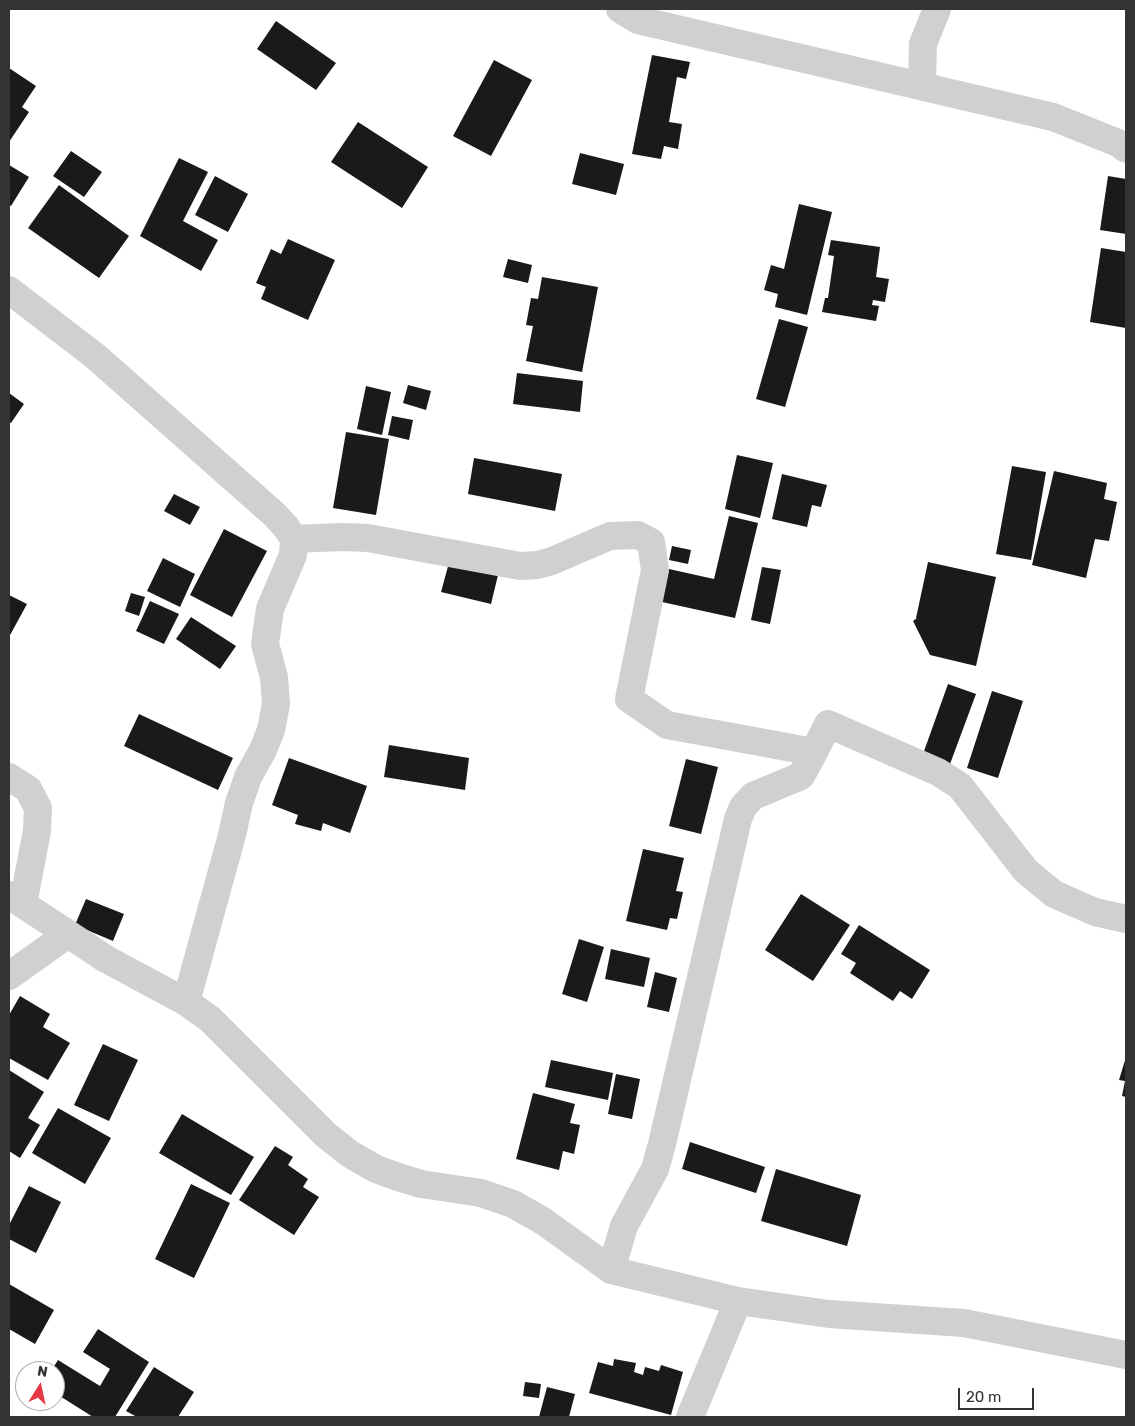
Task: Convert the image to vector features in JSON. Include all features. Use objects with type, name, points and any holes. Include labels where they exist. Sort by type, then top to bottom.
[{"type":"street","points":[[922,86],[923,44],[937,9]]},
{"type":"street","points":[[634,13],[1053,117],[1118,143],[1126,149]]},
{"type":"street","points":[[9,290],[95,356],[275,515],[286,526],[294,539],[293,555],[270,609],[265,644],[274,677],[276,704],[272,730],[248,778],[239,803],[186,1002]]},
{"type":"street","points":[[294,539],[368,538],[520,566],[552,561],[610,536],[638,535],[651,542],[656,570],[629,699],[667,726],[814,752]]},
{"type":"street","points":[[611,1270],[624,1226],[655,1169],[738,819],[743,807],[754,796],[801,776],[828,724],[938,772],[960,786],[1026,871],[1054,894],[1095,912],[1126,919]]},
{"type":"street","points":[[9,777],[28,789],[38,808],[37,831],[16,899],[106,959],[186,1002],[210,1019],[326,1135],[350,1154],[376,1169],[421,1184],[481,1193],[513,1204],[543,1220],[611,1270],[738,1301],[829,1314],[964,1323],[1126,1355]]},
{"type":"street","points":[[9,976],[68,934]]},
{"type":"street","points":[[690,1417],[738,1301]]},
{"type":"building","points":[[276,21],[336,63],[316,90],[257,49]]},
{"type":"building","points":[[652,55],[690,62],[686,79],[677,77],[669,122],[682,124],[678,149],[664,146],[661,159],[632,154]]},
{"type":"building","points":[[494,60],[532,80],[491,156],[453,136]]},
{"type":"building","points":[[9,68],[36,86],[22,107],[29,112],[9,142]]},
{"type":"building","points":[[358,122],[428,167],[402,208],[331,162]]},
{"type":"building","points":[[71,151],[102,172],[84,197],[53,176]]},
{"type":"building","points":[[580,153],[624,164],[616,195],[572,184]]},
{"type":"building","points":[[179,158],[208,172],[183,221],[218,240],[201,271],[140,236]]},
{"type":"building","points":[[9,165],[29,177],[11,206],[9,205]]},
{"type":"building","points":[[215,176],[248,194],[228,232],[195,215]]},
{"type":"building","points":[[1108,176],[1126,179],[1126,234],[1100,230]]},
{"type":"building","points":[[59,185],[129,236],[99,278],[28,228]]},
{"type":"building","points":[[799,204],[832,212],[807,315],[775,307],[778,294],[764,290],[771,265],[784,269]]},
{"type":"building","points":[[288,239],[335,260],[308,320],[261,299],[266,287],[256,283],[271,249],[281,254]]},
{"type":"building","points":[[831,240],[880,247],[876,277],[889,279],[885,302],[873,300],[872,305],[879,306],[876,321],[822,312],[825,298],[828,298],[834,256],[828,255]]},
{"type":"building","points":[[1101,248],[1126,252],[1126,328],[1090,322]]},
{"type":"building","points":[[508,259],[532,265],[528,283],[503,277]]},
{"type":"building","points":[[542,277],[598,287],[582,372],[526,361],[533,326],[526,325],[531,298],[538,299]]},
{"type":"building","points":[[779,319],[808,327],[785,407],[756,399]]},
{"type":"building","points":[[517,373],[583,381],[580,412],[513,404]]},
{"type":"building","points":[[408,385],[431,391],[426,410],[403,403]]},
{"type":"building","points":[[366,386],[391,392],[382,435],[357,429]]},
{"type":"building","points":[[9,393],[24,404],[11,423],[9,422]]},
{"type":"building","points":[[392,416],[413,420],[409,440],[388,435]]},
{"type":"building","points":[[346,432],[389,439],[376,515],[333,508]]},
{"type":"building","points":[[737,455],[773,463],[760,518],[725,509]]},
{"type":"building","points":[[474,458],[562,474],[555,511],[468,494]]},
{"type":"building","points":[[1012,466],[1046,472],[1031,560],[996,554]]},
{"type":"building","points":[[1054,471],[1107,483],[1104,499],[1117,502],[1109,541],[1095,539],[1086,578],[1032,565]]},
{"type":"building","points":[[782,474],[827,485],[821,507],[812,505],[807,527],[772,519]]},
{"type":"building","points":[[174,494],[200,507],[190,525],[164,511]]},
{"type":"building","points":[[729,516],[758,523],[735,618],[662,602],[669,569],[714,579]]},
{"type":"building","points":[[224,529],[267,551],[232,617],[190,595]]},
{"type":"building","points":[[672,546],[691,550],[688,564],[669,560]]},
{"type":"building","points":[[163,558],[195,574],[180,607],[147,591]]},
{"type":"building","points":[[450,559],[499,571],[491,604],[441,592]]},
{"type":"building","points":[[928,562],[996,577],[976,666],[930,655],[913,621],[917,618]]},
{"type":"building","points":[[762,567],[781,570],[770,624],[751,620]]},
{"type":"building","points":[[131,593],[145,597],[139,616],[125,611]]},
{"type":"building","points":[[9,595],[27,604],[9,637]]},
{"type":"building","points":[[150,601],[179,614],[164,644],[136,631]]},
{"type":"building","points":[[191,617],[236,646],[220,669],[176,639]]},
{"type":"building","points":[[948,684],[976,694],[950,764],[923,754]]},
{"type":"building","points":[[992,691],[1023,701],[998,778],[967,768]]},
{"type":"building","points":[[139,714],[233,758],[218,790],[124,746]]},
{"type":"building","points":[[389,745],[469,758],[465,790],[384,777]]},
{"type":"building","points":[[289,758],[367,786],[350,833],[323,823],[321,831],[295,824],[298,815],[272,805]]},
{"type":"building","points":[[686,759],[718,767],[701,834],[669,826]]},
{"type":"building","points":[[643,849],[684,858],[676,891],[683,892],[677,919],[670,918],[667,930],[626,921]]},
{"type":"building","points":[[801,894],[850,925],[813,981],[765,950]]},
{"type":"building","points":[[86,899],[124,914],[113,941],[75,925]]},
{"type":"building","points":[[859,925],[930,970],[912,999],[900,991],[893,1001],[850,973],[856,963],[841,954]]},
{"type":"building","points":[[579,939],[604,947],[587,1002],[562,994]]},
{"type":"building","points":[[611,949],[650,958],[644,987],[605,979]]},
{"type":"building","points":[[655,972],[677,978],[669,1012],[647,1007]]},
{"type":"building","points":[[20,996],[50,1014],[43,1027],[70,1043],[48,1080],[9,1058],[9,1015]]},
{"type":"building","points":[[103,1044],[138,1060],[109,1121],[74,1105]]},
{"type":"building","points":[[1126,1057],[1126,1097],[1122,1096],[1125,1081],[1119,1080]]},
{"type":"building","points":[[551,1060],[613,1073],[608,1100],[545,1087]]},
{"type":"building","points":[[9,1070],[44,1092],[28,1118],[40,1125],[20,1158],[9,1151]]},
{"type":"building","points":[[616,1074],[640,1079],[632,1119],[608,1114]]},
{"type":"building","points":[[533,1093],[575,1104],[570,1123],[580,1125],[574,1154],[563,1151],[559,1170],[516,1159]]},
{"type":"building","points":[[58,1108],[111,1138],[85,1184],[32,1153]]},
{"type":"building","points":[[182,1114],[254,1157],[231,1195],[159,1153]]},
{"type":"building","points":[[690,1142],[765,1167],[756,1193],[682,1169]]},
{"type":"building","points":[[275,1146],[293,1157],[288,1165],[308,1179],[303,1187],[319,1197],[294,1235],[239,1200]]},
{"type":"building","points":[[776,1169],[861,1195],[847,1246],[761,1221]]},
{"type":"building","points":[[191,1184],[230,1203],[194,1278],[155,1259]]},
{"type":"building","points":[[29,1186],[61,1202],[36,1253],[9,1239],[9,1225]]},
{"type":"building","points":[[9,1284],[54,1310],[35,1344],[9,1329]]},
{"type":"building","points":[[98,1329],[149,1362],[115,1417],[93,1417],[65,1399],[65,1364],[100,1386],[110,1369],[83,1352]]},
{"type":"building","points":[[614,1359],[636,1363],[634,1372],[643,1375],[645,1367],[659,1371],[661,1365],[683,1372],[671,1415],[589,1393],[598,1362],[613,1366]]},
{"type":"building","points":[[154,1367],[194,1392],[178,1417],[137,1417],[126,1411]]},
{"type":"building","points":[[525,1382],[541,1384],[539,1398],[523,1396]]},
{"type":"building","points":[[547,1387],[575,1394],[569,1417],[539,1417]]}]
